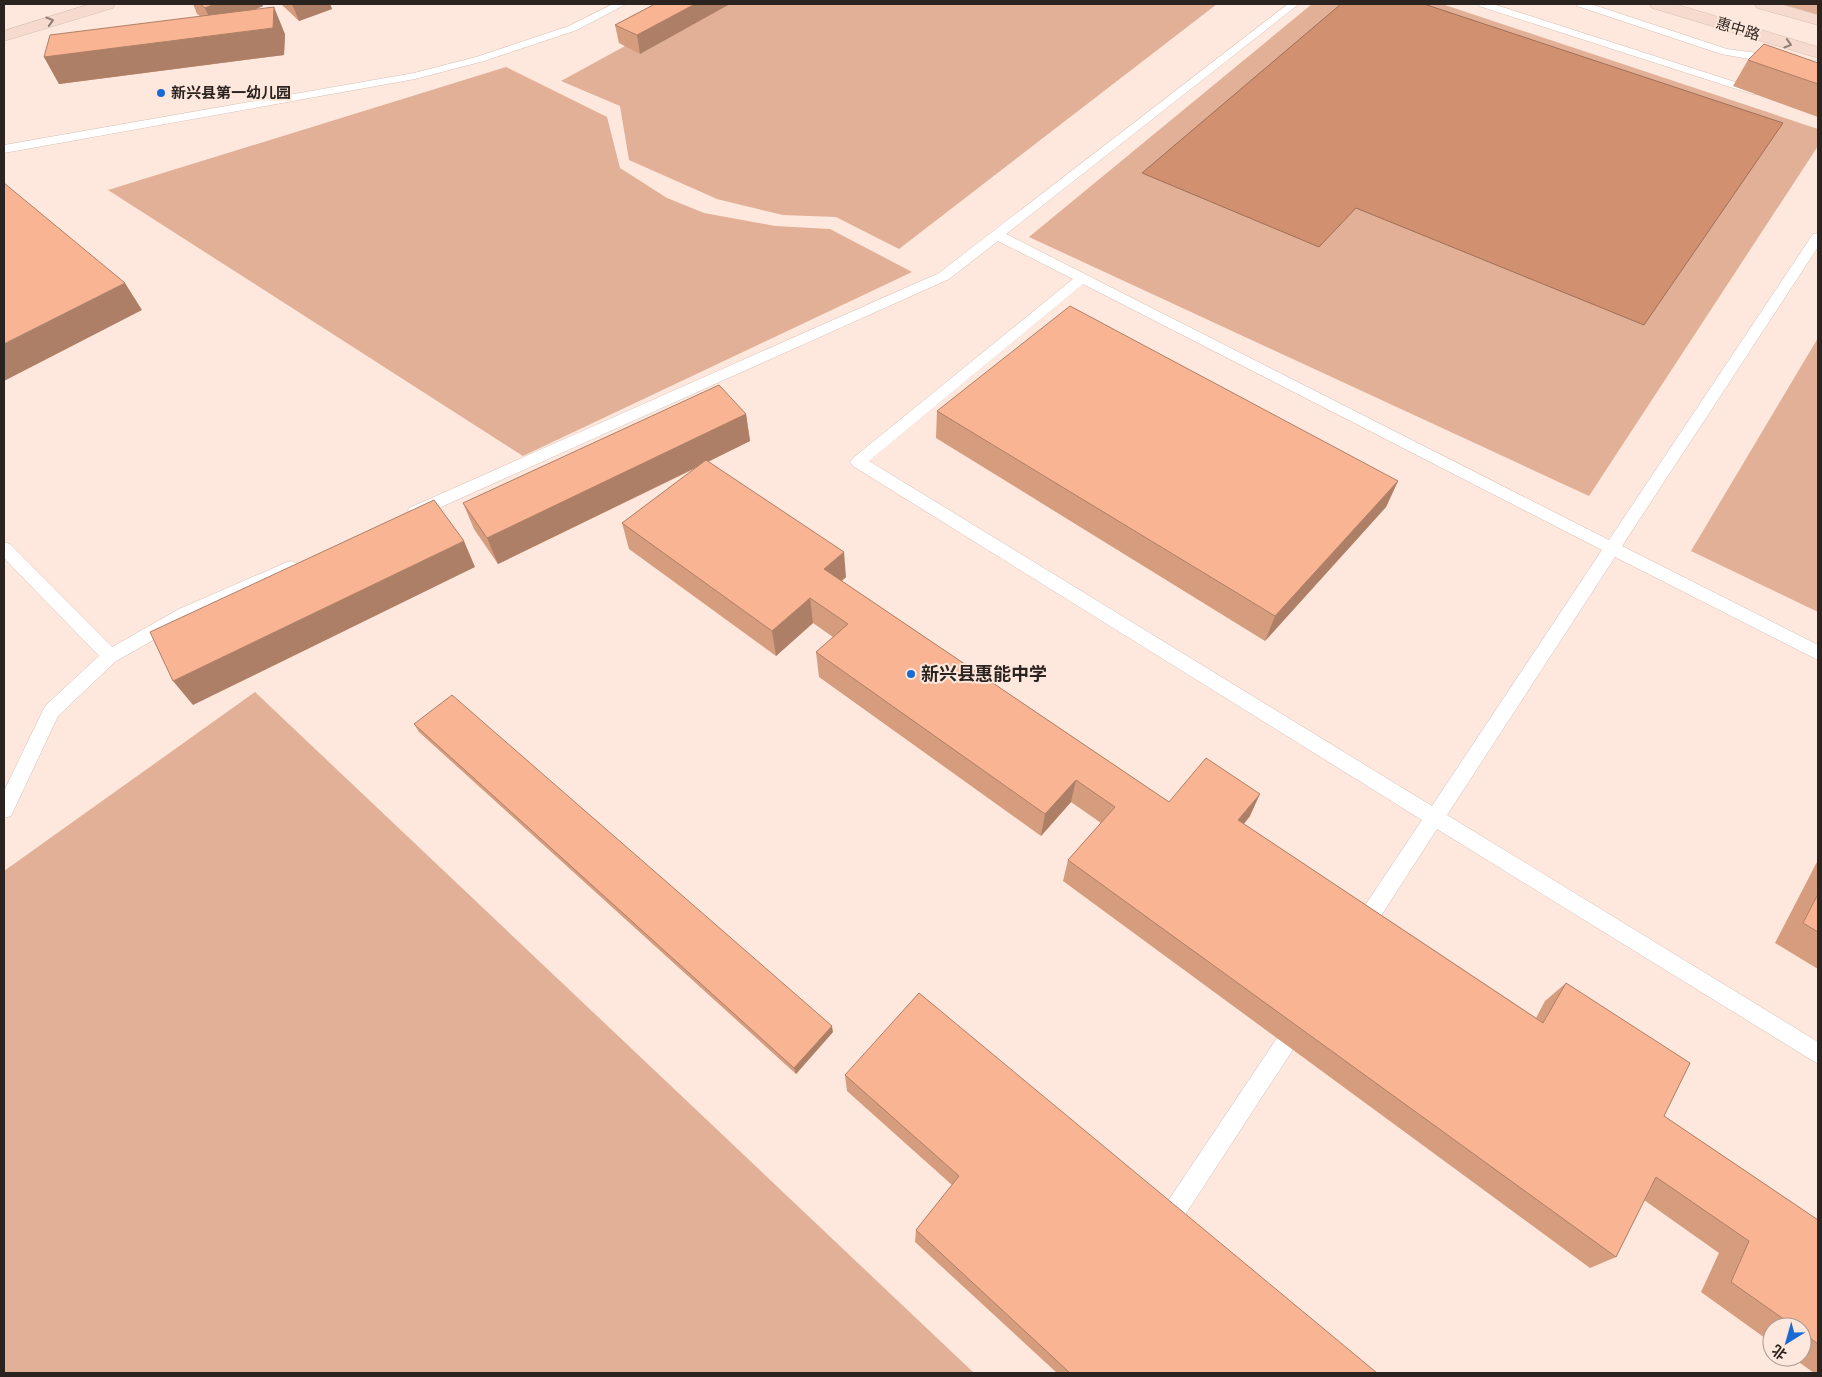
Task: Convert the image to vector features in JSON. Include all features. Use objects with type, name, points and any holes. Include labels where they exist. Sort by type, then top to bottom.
[{"type":"street","points":[[4,36],[107,4]]},
{"type":"street","name":"惠中路","points":[[1658,4],[1818,54]]},
{"type":"street","name":"惠中路","points":[[1763,4],[1818,20]]},
{"type":"lane","points":[[4,149],[415,76],[480,59],[574,28],[622,4]]},
{"type":"lane","points":[[402,518],[944,276],[1294,4]]},
{"type":"lane","points":[[1483,4],[1772,98]]},
{"type":"lane","points":[[1581,4],[1725,52],[1766,59],[1818,64]]},
{"type":"lane","points":[[997,235],[1818,652]]},
{"type":"lane","points":[[1352,942],[1818,237]]},
{"type":"lane","points":[[1082,278],[858,462],[1818,1054]]},
{"type":"lane","points":[[4,548],[110,656]]},
{"type":"lane","points":[[4,810],[51,711],[110,656],[185,614],[303,562]]},
{"type":"lane","points":[[1155,1240],[1308,1008]]},
{"type":"shaded area","points":[[702,4],[1217,4],[899,249],[836,217],[783,215],[717,199],[629,160],[620,106],[561,81]]},
{"type":"shaded area","points":[[1312,4],[1442,4],[1818,129],[1818,146],[1589,496],[1029,237]]},
{"type":"shaded area","points":[[1341,4],[1424,4],[1783,123],[1644,325],[1356,208],[1319,247],[1142,173]]},
{"type":"shaded area","points":[[1763,4],[1818,4],[1818,20]]},
{"type":"shaded area","points":[[506,67],[607,117],[620,168],[667,198],[704,213],[775,226],[830,229],[912,272],[523,456],[108,190]]},
{"type":"shaded area","points":[[1818,338],[1818,612],[1691,551]]},
{"type":"shaded area","points":[[255,692],[974,1373],[4,1373],[4,871]]},
{"type":"building","points":[[200,4],[215,4],[205,8]]},
{"type":"building","points":[[655,4],[695,4],[637,35],[615,25]]},
{"type":"building","points":[[274,7],[273,28],[44,57],[50,35]]},
{"type":"building","points":[[1764,44],[1818,63],[1818,84],[1748,60]]},
{"type":"building","points":[[4,183],[125,283],[4,344]]},
{"type":"building","points":[[1070,306],[1398,481],[1275,616],[937,411]]},
{"type":"building","points":[[719,385],[746,414],[487,538],[463,503]]},
{"type":"building","points":[[706,460],[844,552],[824,569],[1169,802],[1206,758],[1260,794],[1238,820],[1543,1023],[1566,983],[1690,1063],[1664,1116],[1818,1220],[1818,1344],[1812,1340],[1812,1317],[1781,1317],[1731,1282],[1749,1241],[1656,1177],[1616,1257],[1068,860],[1115,807],[1076,780],[1045,814],[816,652],[848,624],[810,598],[772,631],[622,523]]},
{"type":"building","points":[[434,500],[464,541],[173,681],[150,632]]},
{"type":"building","points":[[452,695],[832,1026],[794,1068],[414,724]]},
{"type":"building","points":[[1818,894],[1818,932],[1803,923]]},
{"type":"building","points":[[919,993],[1377,1373],[1070,1373],[916,1230],[959,1176],[845,1075]]},
{"type":"place","name":"新兴县第一幼儿园","points":[[161,93]]},
{"type":"place","name":"新兴县惠能中学","points":[[911,674]]}]
